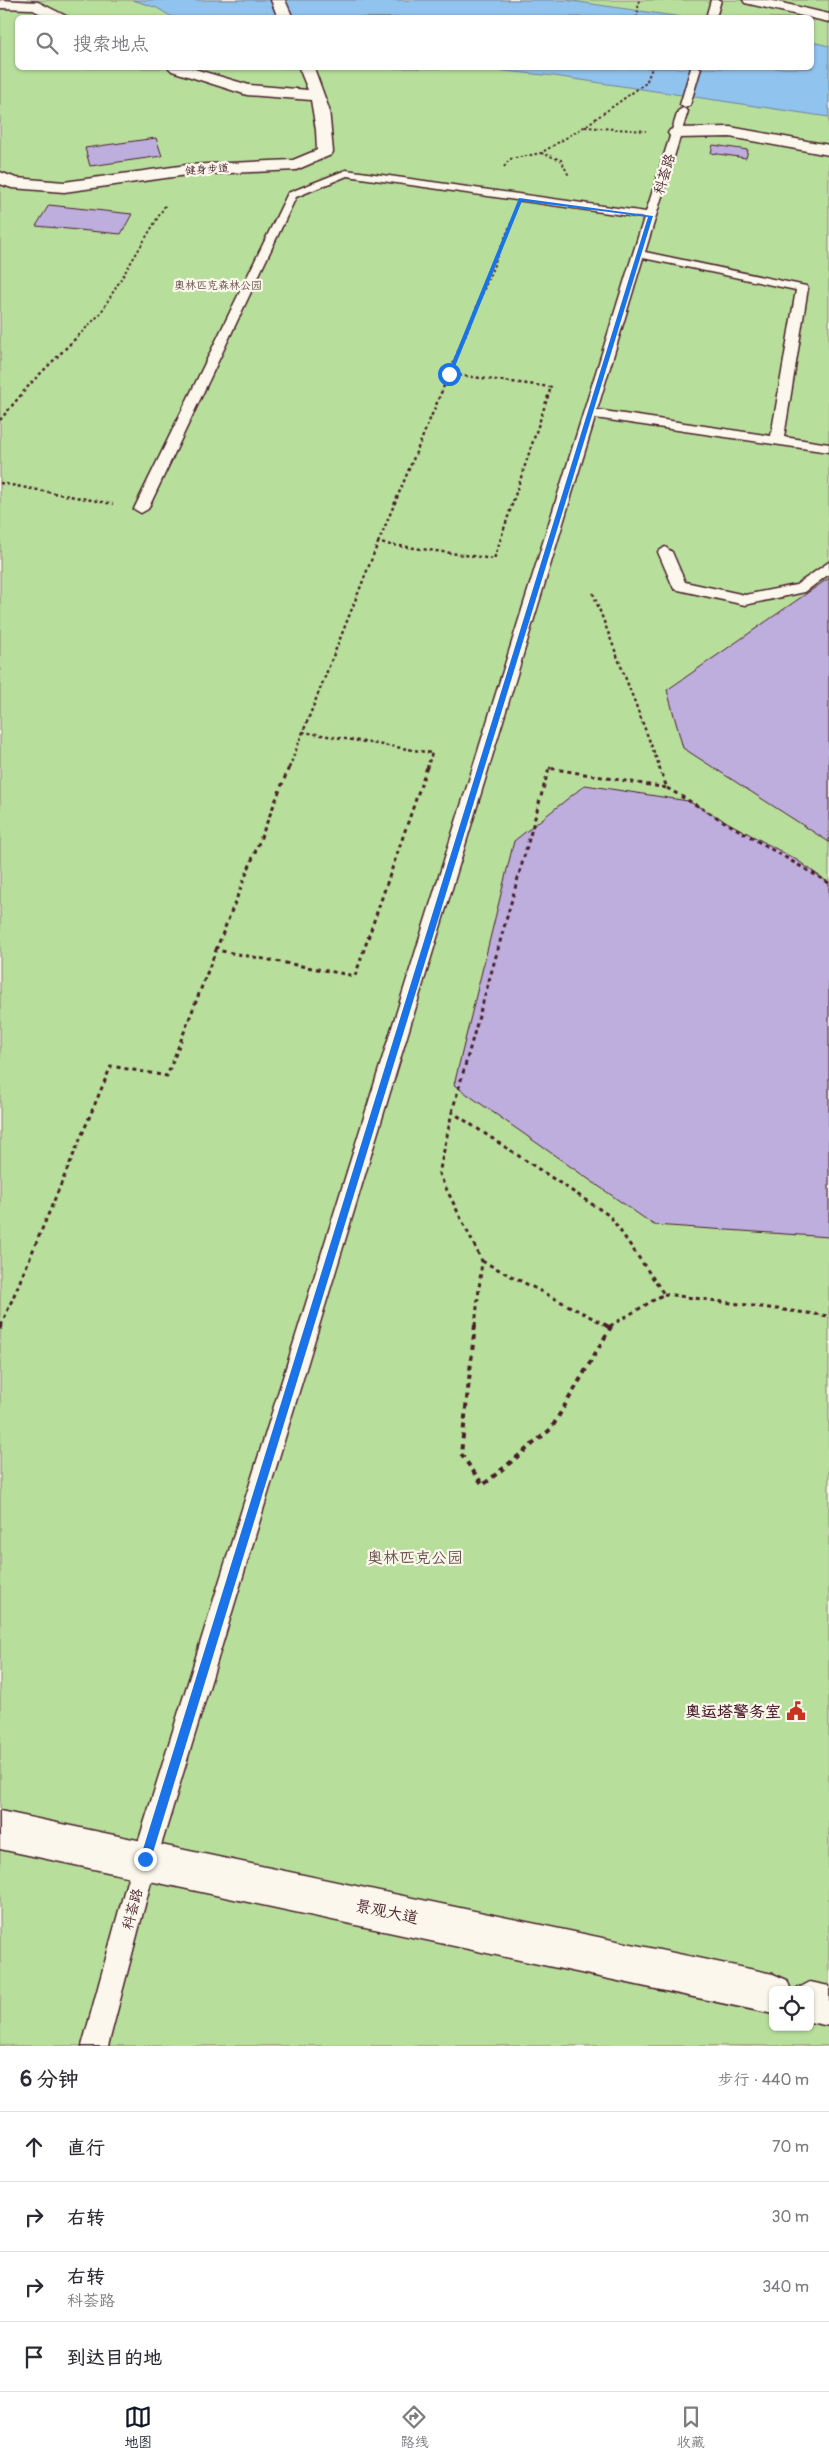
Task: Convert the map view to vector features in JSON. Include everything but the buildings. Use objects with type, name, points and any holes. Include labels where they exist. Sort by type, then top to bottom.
[{"type":"street","points":[[278,0],[285,15]]},
{"type":"street","points":[[750,0],[829,18]]},
{"type":"street","points":[[809,14],[809,5],[822,1]]},
{"type":"street","points":[[0,4],[33,5],[56,15]]},
{"type":"street","points":[[183,70],[247,90],[318,96]]},
{"type":"street","name":"健身步道","points":[[0,177],[12,183],[64,187],[187,170],[296,165],[325,152],[326,126],[309,72]]},
{"type":"street","points":[[676,133],[730,132],[829,150]]},
{"type":"street","name":"景观大道","points":[[0,1830],[145,1859],[769,1993]]},
{"type":"street","points":[[814,2003],[829,2006]]},
{"type":"lane","points":[[712,14],[716,0]]},
{"type":"lane","name":"科荟路","points":[[95,2046],[145,1859],[695,70]]},
{"type":"lane","points":[[141,509],[292,195],[346,173],[651,216]]},
{"type":"lane","points":[[639,254],[802,288],[777,441]]},
{"type":"lane","points":[[590,413],[829,448]]},
{"type":"lane","points":[[665,552],[679,586],[745,600],[800,589],[829,567]]},
{"type":"path","points":[[637,15],[638,0]]},
{"type":"path","points":[[0,1329],[111,1066],[167,1076],[378,542],[520,199],[503,186],[500,173],[510,159],[541,153],[584,127],[646,83],[651,70]]},
{"type":"path","points":[[584,127],[676,133]]},
{"type":"path","points":[[0,420],[31,383],[100,314],[187,170]]},
{"type":"path","points":[[378,542],[494,559],[551,388],[449,374]]},
{"type":"path","points":[[0,483],[141,509]]},
{"type":"path","points":[[593,593],[667,788]]},
{"type":"path","points":[[216,950],[355,976],[432,753],[303,732]]},
{"type":"path","points":[[829,883],[667,788],[549,768],[452,1112],[438,1174],[482,1261],[461,1454],[483,1485],[552,1429],[609,1327],[664,1294],[829,1316]]},
{"type":"path","points":[[452,1112],[610,1216],[664,1294]]},
{"type":"path","points":[[482,1261],[609,1327]]},
{"type":"green space","name":"奥林匹克公园","points":[[0,0],[829,0],[829,2046],[0,2046]]},
{"type":"water","points":[[133,0],[565,0],[667,15],[169,15],[157,8]]},
{"type":"water","points":[[814,42],[829,46],[829,117],[554,76],[495,70],[814,70]]},
{"type":"place","name":"奥运塔警务室","points":[[796,1711]]},
{"type":"route","points":[[145,1859],[651,216],[520,199],[449,374]]},
{"type":"park label","name":"奥林匹克森林公园","points":[[218,285]]}]
